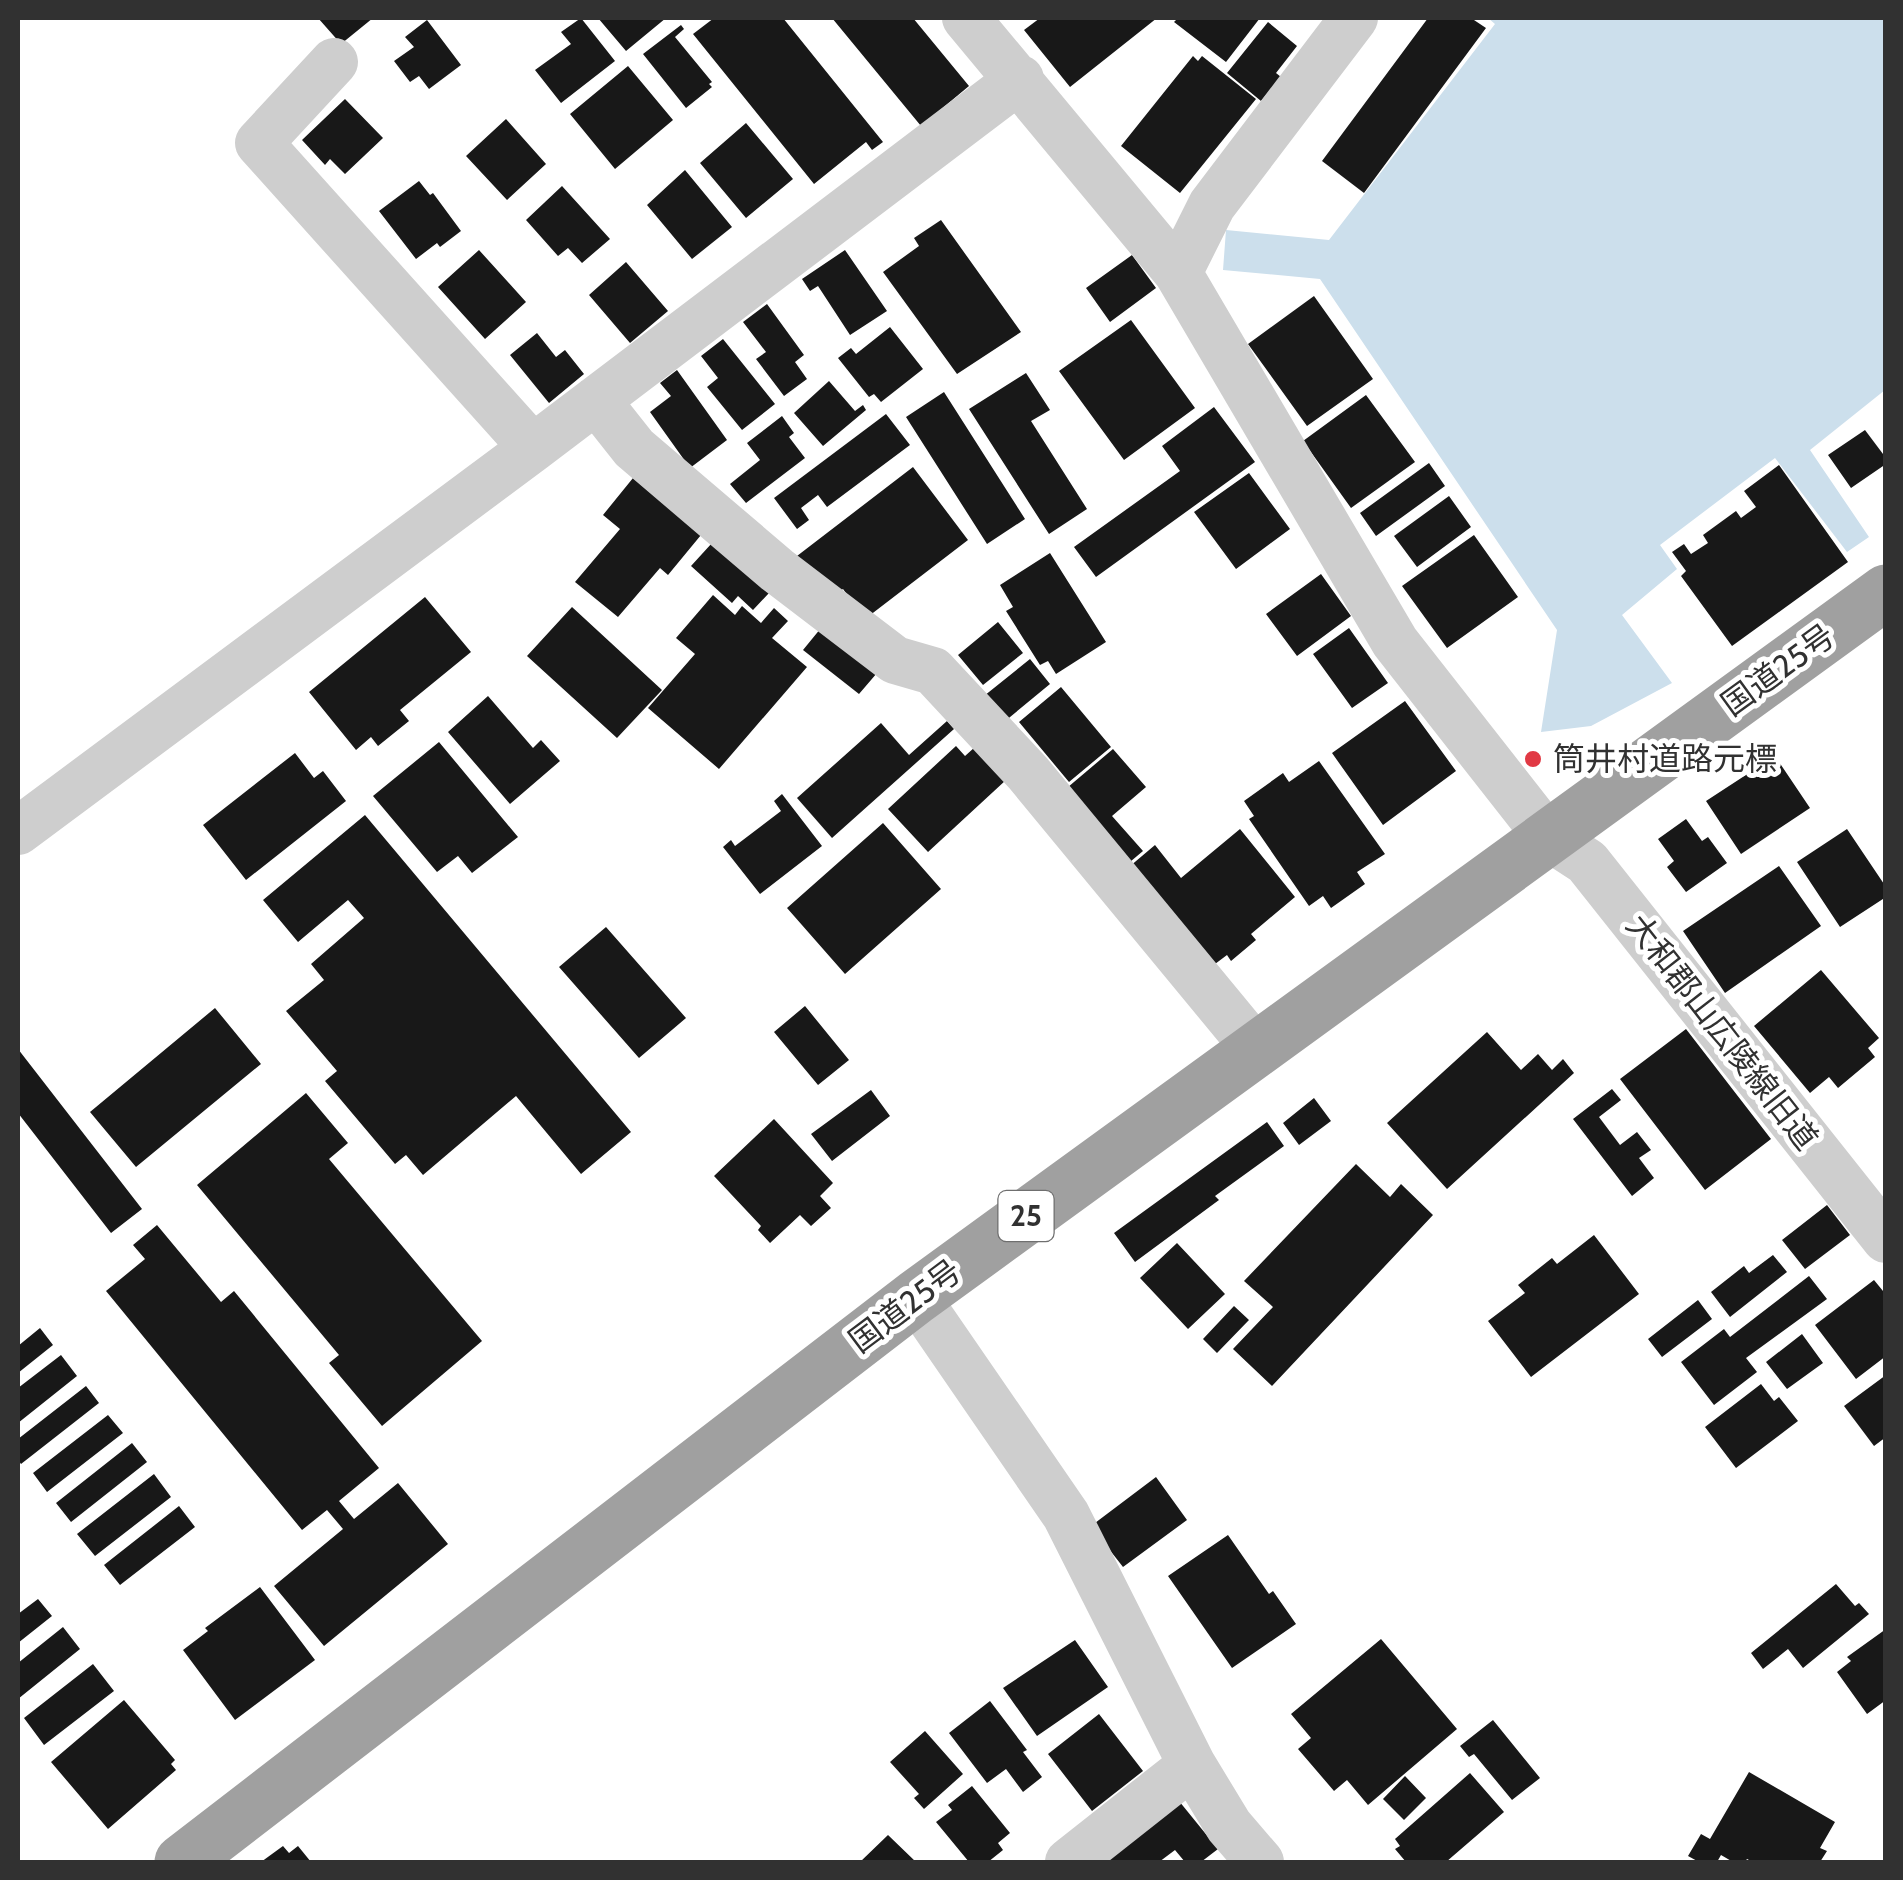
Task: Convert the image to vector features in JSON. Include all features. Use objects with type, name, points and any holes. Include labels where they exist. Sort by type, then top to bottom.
[{"type":"highway","name":"国道25号","points":[[182,1862],[916,1297],[1886,592]]},
{"type":"street","name":"大和郡山広陵線旧道","points":[[966,18],[1178,273],[1394,642],[1547,836],[1587,862],[1886,1239]]},
{"type":"street","points":[[1178,273],[1212,205],[1354,18]]},
{"type":"street","points":[[334,62],[259,143],[533,448]]},
{"type":"street","points":[[18,831],[1020,79]]},
{"type":"street","points":[[596,400],[634,448],[777,570],[895,660],[933,671],[1028,772],[1255,1048]]},
{"type":"street","points":[[916,1297],[1066,1515],[1192,1765],[1229,1826],[1260,1862]]},
{"type":"street","points":[[1069,1862],[1192,1765]]},
{"type":"water","points":[[1488,18],[1885,18],[1885,390],[1810,450],[1869,537],[1847,552],[1775,458],[1660,545],[1677,569],[1622,615],[1672,683],[1591,726],[1541,732],[1557,630],[1320,279],[1223,270],[1226,230],[1329,240],[1495,24]]},
{"type":"building","points":[[318,18],[373,18],[341,44]]},
{"type":"building","points":[[581,18],[615,61],[561,103],[535,70],[571,44],[561,32]]},
{"type":"building","points":[[598,18],[666,18],[626,51]]},
{"type":"building","points":[[714,18],[783,18],[883,142],[872,150],[866,142],[814,184],[693,34]]},
{"type":"building","points":[[832,18],[913,18],[969,86],[921,126]]},
{"type":"building","points":[[1040,18],[1157,18],[1070,87],[1024,30]]},
{"type":"building","points":[[1178,18],[1260,18],[1226,62],[1174,22]]},
{"type":"building","points":[[1428,18],[1471,18],[1486,28],[1364,193],[1322,161]]},
{"type":"building","points":[[427,20],[461,65],[429,89],[419,76],[410,82],[394,61],[414,47],[405,37]]},
{"type":"building","points":[[1268,22],[1297,46],[1276,73],[1281,77],[1261,101],[1227,73]]},
{"type":"building","points":[[681,25],[684,29],[675,37],[712,82],[712,87],[686,108],[643,54]]},
{"type":"building","points":[[1193,56],[1198,61],[1202,56],[1256,99],[1180,193],[1121,146]]},
{"type":"building","points":[[628,66],[673,120],[615,169],[570,114]]},
{"type":"building","points":[[345,99],[383,138],[345,174],[330,159],[325,165],[302,140]]},
{"type":"building","points":[[506,119],[546,164],[507,200],[466,156]]},
{"type":"building","points":[[746,123],[793,179],[746,218],[700,163]]},
{"type":"building","points":[[685,170],[732,227],[692,259],[647,205]]},
{"type":"building","points":[[419,181],[430,195],[433,193],[461,231],[416,259],[379,211]]},
{"type":"building","points":[[562,186],[610,239],[582,263],[568,248],[558,256],[526,220]]},
{"type":"building","points":[[941,220],[1021,332],[957,374],[883,272],[919,246],[914,238]]},
{"type":"building","points":[[479,250],[526,302],[485,339],[438,287]]},
{"type":"building","points":[[845,250],[887,311],[850,335],[818,286],[810,291],[802,279]]},
{"type":"building","points":[[1132,255],[1156,288],[1110,322],[1086,288]]},
{"type":"building","points":[[626,262],[668,311],[630,343],[589,295]]},
{"type":"building","points":[[1314,296],[1373,379],[1307,426],[1248,344]]},
{"type":"building","points":[[767,304],[804,355],[795,362],[807,379],[784,396],[756,359],[766,352],[743,322]]},
{"type":"building","points":[[1131,320],[1195,408],[1124,460],[1059,371]]},
{"type":"building","points":[[890,327],[923,369],[881,402],[874,394],[869,397],[838,358],[851,348],[856,354]]},
{"type":"building","points":[[537,333],[556,357],[565,350],[584,374],[549,403],[510,355]]},
{"type":"building","points":[[723,339],[775,404],[742,430],[707,387],[718,378],[701,356]]},
{"type":"building","points":[[677,370],[727,440],[690,468],[650,412],[671,396],[660,383]]},
{"type":"building","points":[[1026,373],[1050,410],[1031,421],[1087,509],[1049,534],[969,409]]},
{"type":"building","points":[[829,381],[855,411],[863,405],[866,410],[823,446],[794,413]]},
{"type":"building","points":[[944,392],[1025,519],[987,544],[906,417]]},
{"type":"building","points":[[1366,395],[1415,462],[1351,508],[1303,441]]},
{"type":"building","points":[[1214,407],[1255,462],[1096,577],[1074,547],[1180,471],[1162,446]]},
{"type":"building","points":[[886,414],[910,445],[827,507],[818,495],[801,508],[809,520],[797,529],[774,498]]},
{"type":"building","points":[[782,416],[794,433],[789,437],[805,458],[746,503],[730,484],[760,460],[747,443]]},
{"type":"building","points":[[1865,430],[1886,458],[1886,464],[1851,488],[1828,455]]},
{"type":"building","points":[[1429,463],[1445,486],[1376,536],[1360,513]]},
{"type":"building","points":[[1779,465],[1848,562],[1732,646],[1681,576],[1686,571],[1672,552],[1684,544],[1691,554],[1708,543],[1703,535],[1736,511],[1741,518],[1756,507],[1744,491]]},
{"type":"building","points":[[913,467],[968,540],[865,619],[843,589],[829,598],[797,556]]},
{"type":"building","points":[[1249,473],[1290,529],[1236,569],[1194,512]]},
{"type":"building","points":[[633,478],[701,535],[668,575],[660,568],[618,617],[575,582],[620,529],[603,515]]},
{"type":"building","points":[[1449,496],[1471,527],[1417,567],[1394,536]]},
{"type":"building","points":[[1474,535],[1518,597],[1447,648],[1402,586]]},
{"type":"building","points":[[712,543],[769,593],[753,610],[738,596],[732,603],[691,566]]},
{"type":"building","points":[[1050,553],[1106,642],[1056,674],[1048,661],[1040,665],[1006,611],[1013,607],[1000,585]]},
{"type":"building","points":[[1321,574],[1351,616],[1297,656],[1266,614]]},
{"type":"building","points":[[713,595],[735,615],[742,606],[761,623],[774,608],[788,621],[772,638],[807,667],[719,769],[648,708],[695,654],[676,638]]},
{"type":"building","points":[[425,597],[471,652],[400,710],[409,721],[378,746],[371,737],[356,750],[309,692]]},
{"type":"building","points":[[572,607],[662,690],[617,738],[527,656]]},
{"type":"building","points":[[998,622],[1023,653],[983,685],[958,655]]},
{"type":"building","points":[[821,628],[877,673],[859,694],[803,650]]},
{"type":"building","points":[[1349,628],[1388,683],[1352,708],[1313,654]]},
{"type":"building","points":[[1030,659],[1050,684],[1004,722],[984,696]]},
{"type":"building","points":[[1061,687],[1111,747],[1069,782],[1019,722]]},
{"type":"building","points":[[488,696],[533,748],[541,740],[560,761],[510,804],[448,732]]},
{"type":"building","points":[[1405,701],[1456,771],[1383,825],[1332,753]]},
{"type":"building","points":[[947,721],[954,729],[832,838],[797,798],[881,723],[909,755]]},
{"type":"building","points":[[439,742],[518,837],[472,873],[458,856],[437,872],[373,796]]},
{"type":"building","points":[[956,746],[965,756],[975,747],[1006,780],[928,852],[888,809]]},
{"type":"building","points":[[1113,749],[1146,787],[1112,816],[1143,851],[1124,867],[1061,793]]},
{"type":"building","points":[[295,753],[314,778],[323,771],[346,801],[246,880],[203,825]]},
{"type":"building","points":[[1775,756],[1810,808],[1741,854],[1706,801]]},
{"type":"building","points":[[1319,761],[1385,854],[1357,872],[1365,884],[1331,908],[1323,896],[1309,906],[1249,819],[1254,816],[1244,801],[1283,773],[1289,782]]},
{"type":"building","points":[[782,794],[822,846],[760,894],[723,847],[731,840],[735,846],[781,811],[774,801]]},
{"type":"building","points":[[365,815],[631,1132],[581,1174],[516,1096],[423,1175],[406,1155],[395,1164],[325,1081],[337,1071],[286,1011],[324,980],[311,964],[364,918],[348,900],[298,942],[263,900]]},
{"type":"building","points":[[1686,819],[1702,841],[1708,837],[1727,863],[1686,892],[1667,867],[1674,861],[1658,839]]},
{"type":"building","points":[[883,823],[941,889],[845,974],[787,908]]},
{"type":"building","points":[[1240,829],[1295,897],[1251,934],[1256,940],[1231,961],[1227,955],[1211,967],[1129,867],[1155,845],[1181,878]]},
{"type":"building","points":[[1847,829],[1886,887],[1886,897],[1840,927],[1797,862]]},
{"type":"building","points":[[1779,866],[1821,926],[1725,993],[1683,931]]},
{"type":"building","points":[[606,927],[686,1018],[639,1058],[559,967]]},
{"type":"building","points":[[1821,970],[1879,1038],[1868,1048],[1875,1057],[1838,1088],[1829,1077],[1810,1093],[1754,1026]]},
{"type":"building","points":[[805,1006],[849,1060],[818,1085],[774,1032]]},
{"type":"building","points":[[215,1008],[261,1064],[136,1167],[90,1112]]},
{"type":"building","points":[[1686,1029],[1771,1139],[1705,1190],[1620,1079]]},
{"type":"building","points":[[1487,1032],[1521,1070],[1538,1054],[1552,1070],[1563,1059],[1574,1073],[1447,1189],[1387,1123]]},
{"type":"building","points":[[18,1049],[142,1209],[111,1233],[18,1113]]},
{"type":"building","points":[[1612,1089],[1621,1100],[1599,1117],[1620,1145],[1637,1132],[1651,1150],[1639,1158],[1654,1178],[1632,1196],[1573,1119]]},
{"type":"building","points":[[871,1090],[890,1116],[832,1161],[811,1134]]},
{"type":"building","points":[[306,1093],[348,1143],[329,1159],[482,1341],[382,1426],[329,1363],[339,1355],[197,1185]]},
{"type":"building","points":[[1314,1098],[1331,1121],[1299,1145],[1283,1123]]},
{"type":"building","points":[[774,1119],[833,1183],[820,1196],[831,1208],[811,1226],[800,1215],[770,1243],[758,1230],[761,1226],[714,1176]]},
{"type":"building","points":[[1267,1122],[1284,1146],[1135,1262],[1114,1233]]},
{"type":"building","points":[[1356,1164],[1390,1197],[1401,1184],[1433,1215],[1272,1386],[1233,1349],[1273,1307],[1244,1281]]},
{"type":"building","points":[[1827,1205],[1850,1235],[1805,1269],[1782,1240]]},
{"type":"building","points":[[157,1225],[221,1302],[234,1291],[379,1468],[339,1501],[354,1519],[398,1483],[448,1544],[324,1646],[274,1586],[343,1529],[327,1510],[302,1530],[106,1291],[145,1259],[133,1245]]},
{"type":"building","points":[[1594,1235],[1639,1294],[1531,1377],[1488,1321],[1525,1293],[1518,1285],[1552,1258],[1557,1264]]},
{"type":"building","points":[[1177,1243],[1225,1294],[1188,1329],[1140,1278]]},
{"type":"building","points":[[1773,1255],[1787,1272],[1730,1317],[1711,1292],[1744,1266],[1749,1273]]},
{"type":"building","points":[[1809,1276],[1827,1299],[1746,1358],[1757,1372],[1714,1405],[1681,1362],[1724,1329],[1730,1337]]},
{"type":"building","points":[[1874,1280],[1883,1291],[1886,1289],[1886,1356],[1856,1379],[1815,1325]]},
{"type":"building","points":[[1698,1300],[1712,1319],[1662,1357],[1648,1339]]},
{"type":"building","points":[[1234,1306],[1249,1320],[1217,1353],[1203,1339]]},
{"type":"building","points":[[40,1328],[53,1345],[18,1373],[18,1346]]},
{"type":"building","points":[[1802,1334],[1823,1363],[1787,1389],[1766,1362]]},
{"type":"building","points":[[61,1355],[77,1376],[18,1423],[18,1388]]},
{"type":"building","points":[[1886,1375],[1886,1437],[1874,1446],[1844,1406]]},
{"type":"building","points":[[1761,1384],[1774,1401],[1779,1397],[1798,1421],[1736,1468],[1705,1427]]},
{"type":"building","points":[[86,1386],[99,1403],[21,1464],[18,1439]]},
{"type":"building","points":[[108,1415],[123,1433],[47,1492],[33,1473]]},
{"type":"building","points":[[132,1443],[147,1462],[71,1522],[56,1503]]},
{"type":"building","points":[[154,1474],[171,1497],[95,1556],[77,1534]]},
{"type":"building","points":[[1156,1477],[1187,1520],[1123,1567],[1091,1526]]},
{"type":"building","points":[[179,1506],[195,1527],[120,1585],[104,1565]]},
{"type":"building","points":[[1228,1535],[1269,1594],[1273,1591],[1296,1624],[1232,1668],[1168,1576]]},
{"type":"building","points":[[1836,1584],[1855,1606],[1859,1603],[1869,1614],[1803,1668],[1788,1649],[1763,1669],[1751,1653]]},
{"type":"building","points":[[260,1587],[315,1660],[235,1720],[183,1650],[208,1631],[205,1628]]},
{"type":"building","points":[[38,1599],[52,1616],[18,1643],[18,1614]]},
{"type":"building","points":[[63,1627],[80,1649],[18,1699],[18,1663]]},
{"type":"building","points":[[1886,1629],[1886,1700],[1867,1714],[1837,1672],[1851,1661],[1847,1657]]},
{"type":"building","points":[[1381,1639],[1457,1729],[1368,1805],[1347,1780],[1334,1791],[1298,1749],[1311,1738],[1291,1714]]},
{"type":"building","points":[[1075,1640],[1108,1687],[1037,1736],[1003,1688]]},
{"type":"building","points":[[93,1664],[114,1691],[44,1745],[24,1718]]},
{"type":"building","points":[[124,1700],[175,1760],[171,1764],[176,1770],[108,1829],[51,1762]]},
{"type":"building","points":[[990,1701],[1042,1777],[1023,1792],[1006,1769],[987,1783],[949,1733]]},
{"type":"building","points":[[1099,1714],[1143,1771],[1092,1811],[1048,1754]]},
{"type":"building","points":[[1493,1720],[1540,1778],[1512,1800],[1474,1754],[1469,1757],[1460,1746]]},
{"type":"building","points":[[925,1731],[963,1774],[924,1809],[914,1798],[919,1794],[890,1762]]},
{"type":"building","points":[[1749,1772],[1835,1822],[1820,1848],[1827,1851],[1820,1862],[1733,1862],[1721,1855],[1717,1862],[1699,1862],[1688,1856],[1701,1834],[1710,1839]]},
{"type":"building","points":[[1470,1773],[1504,1812],[1446,1862],[1406,1862],[1395,1849],[1400,1846],[1395,1839]]},
{"type":"building","points":[[1405,1776],[1426,1798],[1404,1820],[1383,1799]]},
{"type":"building","points":[[972,1786],[1010,1833],[998,1843],[1003,1850],[988,1862],[969,1862],[936,1822],[952,1810],[948,1805]]},
{"type":"building","points":[[1179,1801],[1218,1849],[1201,1862],[1185,1862],[1175,1850],[1159,1862],[1101,1862]]},
{"type":"building","points":[[888,1835],[916,1862],[860,1862]]},
{"type":"building","points":[[283,1846],[289,1853],[298,1846],[311,1862],[261,1862]]},
{"type":"place","name":"筒井村道路元標","points":[[1533,759]]}]
